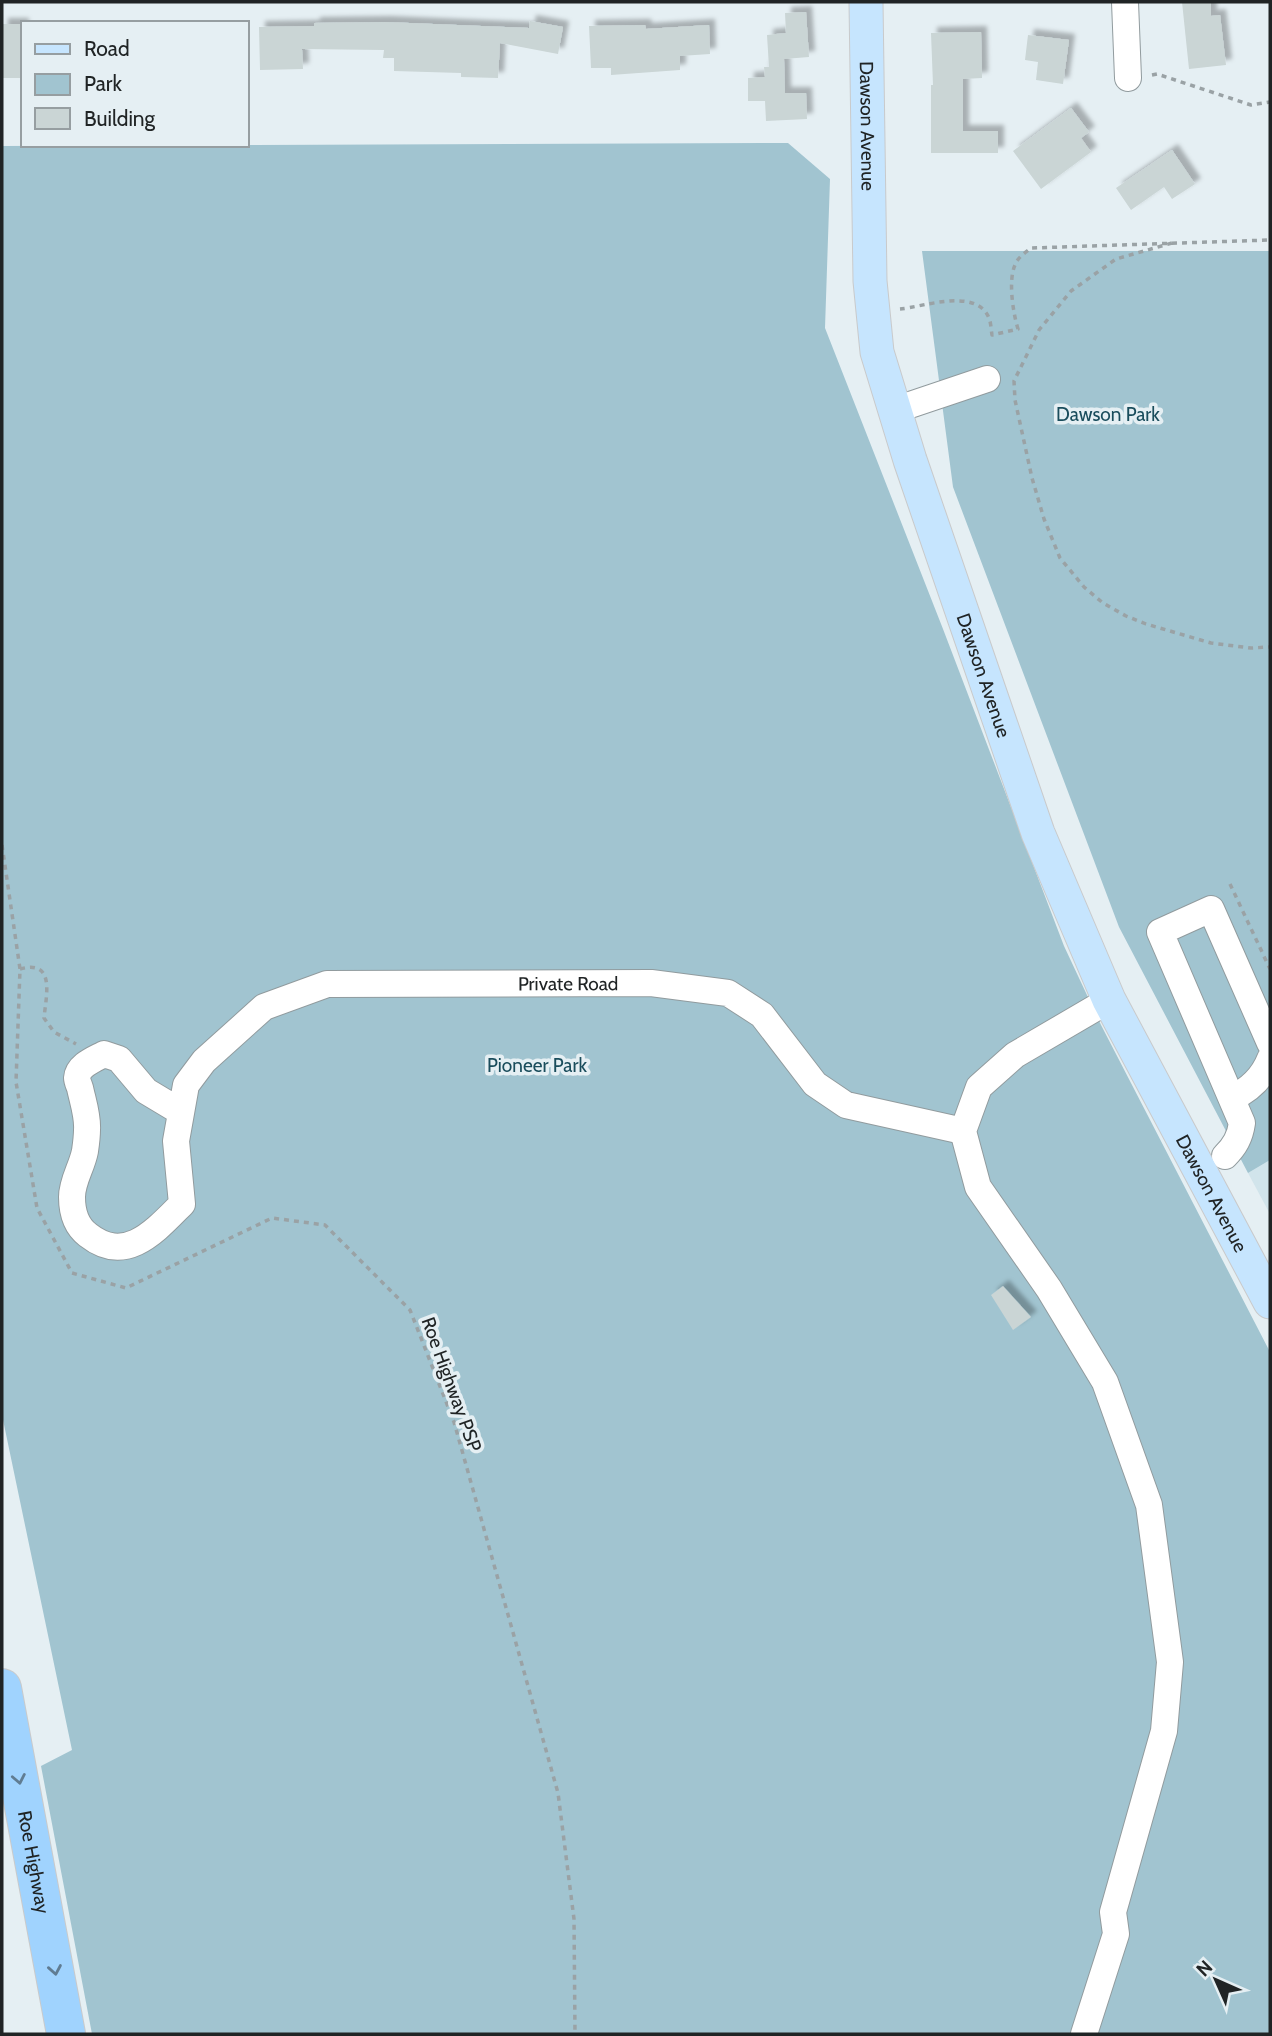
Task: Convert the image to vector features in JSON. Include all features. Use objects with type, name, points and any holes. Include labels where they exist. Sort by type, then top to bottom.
[{"type":"highway","name":"Roe Highway","points":[[2,1688],[66,2034]]},
{"type":"main road","name":"Dawson Avenue","points":[[866,2],[870,281],[877,352],[909,460],[1038,833],[1109,1000],[1270,1302]]},
{"type":"street","points":[[1125,2],[1128,78]]},
{"type":"street","points":[[895,410],[987,379]]},
{"type":"street","points":[[1225,1156],[1240,1135],[1242,1123],[1160,932],[1211,909],[1270,1043]]},
{"type":"street","name":"Private Road","points":[[90,1061],[77,1077],[81,1100],[88,1116],[88,1129],[85,1153],[72,1196],[74,1215],[81,1230],[99,1243],[114,1248],[134,1244],[153,1233],[182,1204],[176,1141],[186,1085],[204,1061],[264,1007],[327,984],[651,983],[728,993],[762,1015],[815,1084],[846,1105],[963,1131]]},
{"type":"street","points":[[1084,2034],[1116,1934],[1113,1912],[1164,1731],[1170,1662],[1149,1505],[1105,1382],[1049,1289],[978,1187],[963,1131],[979,1087],[1015,1055],[1109,1000]]},
{"type":"street","points":[[90,1061],[104,1054],[119,1059],[146,1091],[181,1112]]},
{"type":"street","points":[[1232,1098],[1255,1083],[1264,1073],[1270,1059]]},
{"type":"path","points":[[1128,78],[1157,74],[1251,105],[1270,102]]},
{"type":"path","points":[[889,310],[954,300],[977,306],[985,312],[992,335],[1018,329],[1011,276],[1015,264],[1031,248],[1270,240]]},
{"type":"path","points":[[1172,243],[1116,259],[1071,291],[1039,330],[1014,381],[1015,400],[1032,478],[1059,558],[1084,587],[1103,603],[1146,624],[1211,643],[1251,648],[1270,647]]},
{"type":"path","name":"Roe Highway PSP","points":[[2,845],[20,969],[16,1082],[37,1208],[72,1273],[126,1288],[272,1218],[325,1225],[410,1310],[454,1422],[558,1793],[574,1919],[575,2034]]},
{"type":"path","points":[[1230,884],[1270,970]]},
{"type":"path","points":[[20,969],[29,967],[44,973],[47,981],[44,1018],[54,1031],[75,1043],[90,1061]]},
{"type":"shaded area","points":[[1270,1160],[1270,1214],[1248,1173]]},
{"type":"green space","name":"Pioneer Park","points":[[788,143],[830,179],[825,328],[1064,946],[1101,1025],[1270,1352],[1270,2034],[92,2034],[41,1766],[72,1750],[2,1415],[2,146]]},
{"type":"green space","name":"Dawson Park","points":[[922,251],[1270,251],[1270,1160],[1248,1173],[1119,927],[953,487]]},
{"type":"building","points":[[1182,2],[1211,2],[1211,16],[1220,15],[1226,65],[1189,69]]},
{"type":"building","points":[[806,12],[809,57],[784,59],[785,93],[806,93],[807,119],[766,121],[765,101],[748,101],[748,78],[765,77],[764,67],[769,67],[767,35],[786,33],[785,13]]},
{"type":"building","points":[[530,21],[563,27],[558,54],[500,43],[498,78],[461,77],[461,73],[394,71],[394,58],[383,58],[384,50],[302,49],[303,69],[260,70],[259,27],[385,22],[529,28]]},
{"type":"building","points":[[2,24],[21,24],[21,78],[2,78]]},
{"type":"building","points":[[645,25],[646,29],[709,25],[710,54],[680,56],[680,70],[611,75],[611,68],[591,68],[589,26]]},
{"type":"building","points":[[981,32],[982,78],[963,79],[963,131],[998,131],[998,153],[931,153],[931,33]]},
{"type":"building","points":[[1028,35],[1069,40],[1063,84],[1036,80],[1038,62],[1025,60]]},
{"type":"building","points":[[1071,108],[1089,132],[1081,138],[1091,152],[1041,189],[1013,151]]},
{"type":"building","points":[[1172,150],[1195,184],[1172,199],[1164,187],[1131,210],[1116,188]]},
{"type":"building","points":[[1003,1286],[1031,1317],[1013,1330],[991,1295]]}]
